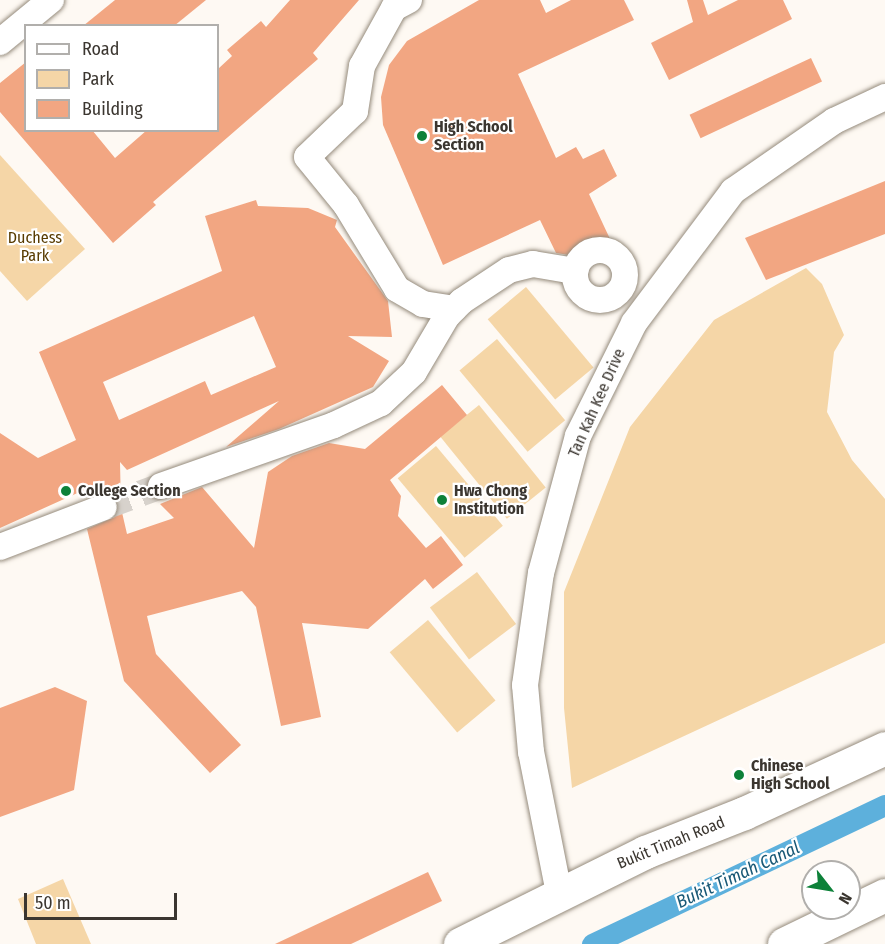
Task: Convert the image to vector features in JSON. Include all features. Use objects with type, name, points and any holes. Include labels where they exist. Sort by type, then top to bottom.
[{"type":"highway","name":"Bukit Timah Road","points":[[459,944],[559,893],[885,748]]},
{"type":"highway","points":[[784,944],[885,895]]},
{"type":"street","points":[[0,42],[51,0]]},
{"type":"street","points":[[409,0],[394,8],[362,66],[355,111],[307,158],[346,205],[397,288],[423,304],[454,309]]},
{"type":"street","name":"Tan Kah Kee Drive","points":[[559,893],[531,752],[525,685],[528,652],[551,528],[578,436],[634,323],[733,191],[834,121],[885,97]]},
{"type":"street","points":[[634,323],[602,300],[581,292],[575,271],[587,253],[598,250],[618,258],[624,268],[658,291]]},
{"type":"street","points":[[161,486],[371,409],[414,372],[454,309],[509,270],[533,264],[575,271]]},
{"type":"street","points":[[602,300],[621,290],[624,268]]},
{"type":"street","points":[[0,547],[104,507]]},
{"type":"green space","name":"Duchess Park","points":[[0,155],[85,249],[27,301],[0,271]]},
{"type":"green space","points":[[806,268],[822,284],[844,335],[834,352],[827,412],[852,460],[885,499],[885,643],[572,788],[564,708],[564,592],[630,427],[714,320]]},
{"type":"green space","points":[[526,287],[593,367],[555,400],[488,319]]},
{"type":"green space","points":[[497,339],[565,420],[528,452],[459,370]]},
{"type":"green space","points":[[479,405],[546,487],[507,519],[440,436]]},
{"type":"green space","points":[[436,446],[503,526],[465,558],[398,478]]},
{"type":"green space","points":[[477,572],[516,624],[469,659],[430,608]]},
{"type":"green space","points":[[428,620],[495,700],[457,733],[390,652]]},
{"type":"green space","points":[[63,879],[91,944],[36,944],[18,899]]},
{"type":"building","points":[[115,0],[206,0],[176,24],[85,24]]},
{"type":"building","points":[[290,0],[359,0],[313,53],[318,59],[153,202],[156,205],[113,243],[0,112],[0,83],[24,64],[24,132],[94,132],[115,158],[145,132],[219,132],[219,68],[232,56],[227,50],[261,21],[266,27]]},
{"type":"building","name":"High School Section","points":[[479,0],[540,0],[546,13],[571,0],[624,0],[634,20],[518,74],[556,158],[576,147],[583,159],[604,149],[617,176],[589,194],[610,239],[576,256],[556,253],[540,220],[443,265],[383,125],[381,97],[389,65],[407,41]]},
{"type":"building","points":[[687,0],[703,0],[708,15],[738,0],[783,0],[792,19],[669,80],[651,43],[693,22]]},
{"type":"building","points":[[811,58],[822,82],[701,138],[690,115]]},
{"type":"building","points":[[885,181],[885,234],[766,280],[745,238]]},
{"type":"building","name":"College Section","points":[[256,200],[258,206],[308,208],[337,220],[335,227],[388,301],[392,337],[348,336],[389,361],[373,387],[279,429],[226,447],[279,401],[127,470],[120,462],[121,508],[127,534],[174,518],[160,504],[202,487],[254,548],[268,472],[292,456],[329,443],[365,449],[442,385],[467,415],[390,480],[401,496],[398,516],[426,548],[441,536],[463,565],[433,589],[425,579],[368,629],[302,623],[321,717],[281,726],[256,607],[242,591],[147,616],[156,654],[241,745],[210,773],[124,681],[87,529],[115,517],[118,501],[104,492],[104,481],[0,528],[0,433],[38,458],[76,440],[39,352],[222,271],[205,216]],"holes":[[[254,316],[276,367],[211,395],[205,381],[119,420],[103,382]]]},
{"type":"building","points":[[55,687],[87,701],[74,790],[0,817],[0,708]]},
{"type":"building","points":[[428,872],[442,901],[351,944],[275,944]]},
{"type":"waterway","name":"Bukit Timah Canal","points":[[592,944],[885,805]]},
{"type":"tunnel","points":[[104,507],[161,486]]},
{"type":"place","name":"High School Section","points":[[422,136]]},
{"type":"place","name":"College Section","points":[[66,491]]},
{"type":"place","name":"Hwa Chong Institution","points":[[442,500]]},
{"type":"place","name":"Chinese High School","points":[[739,775]]}]
